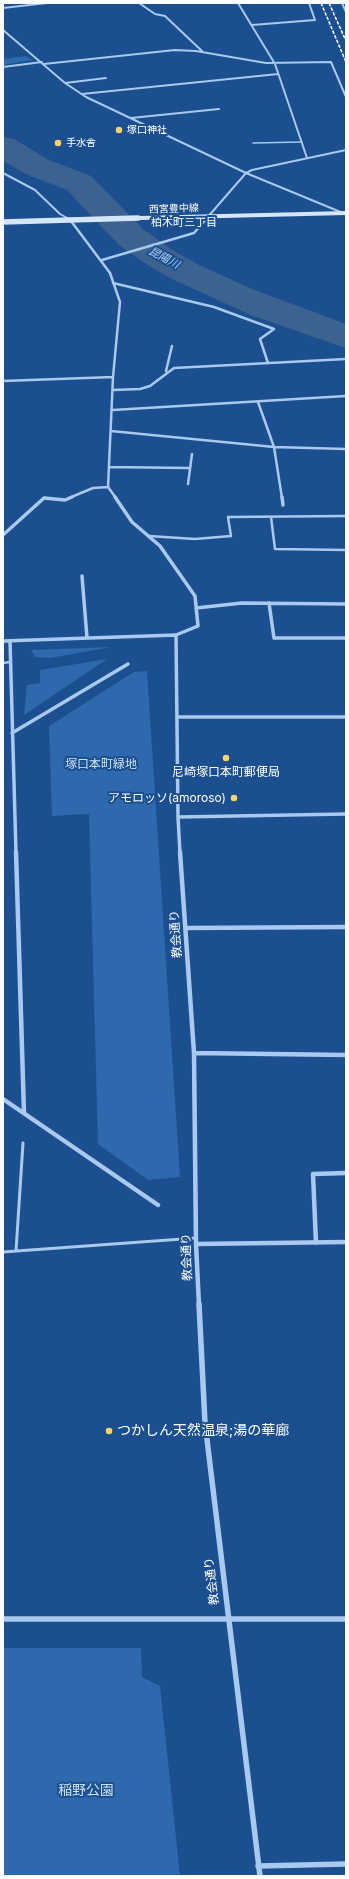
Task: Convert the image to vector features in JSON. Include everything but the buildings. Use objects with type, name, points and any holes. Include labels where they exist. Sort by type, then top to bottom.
[{"type":"main road","name":"西宮豊中線","points":[[3,222],[345,214]]},
{"type":"street","points":[[3,8],[47,3]]},
{"type":"street","points":[[139,3],[155,14],[165,16],[204,53]]},
{"type":"street","points":[[238,3],[275,64],[307,158]]},
{"type":"street","points":[[252,25],[315,20],[309,3]]},
{"type":"street","points":[[342,3],[346,12]]},
{"type":"street","points":[[3,30],[65,83],[82,94],[246,173],[345,214]]},
{"type":"street","points":[[3,68],[166,50],[204,53],[246,61],[275,64],[331,62],[346,97]]},
{"type":"street","points":[[82,94],[278,74]]},
{"type":"street","points":[[65,83],[106,78]]},
{"type":"street","points":[[131,118],[219,109]]},
{"type":"street","points":[[102,260],[194,233],[246,173],[252,170],[346,150]]},
{"type":"street","points":[[3,173],[35,190],[60,214],[71,221],[102,260],[110,273],[120,302],[113,377],[113,410],[108,487],[132,522],[160,546],[195,596],[198,626],[176,635],[3,642]]},
{"type":"street","points":[[113,283],[214,307],[274,329],[260,339],[268,362]]},
{"type":"street","points":[[113,390],[145,388],[154,385],[166,371],[172,346]]},
{"type":"street","points":[[166,371],[174,368],[346,359]]},
{"type":"street","points":[[3,381],[113,377]]},
{"type":"street","points":[[113,410],[346,396]]},
{"type":"street","points":[[258,402],[274,447],[283,505]]},
{"type":"street","points":[[111,431],[274,447],[346,449]]},
{"type":"street","points":[[188,484],[192,454]]},
{"type":"street","points":[[109,467],[189,468]]},
{"type":"street","points":[[3,535],[44,498],[65,500],[93,488],[108,487]]},
{"type":"street","points":[[82,576],[87,638]]},
{"type":"street","points":[[196,608],[242,603],[346,604]]},
{"type":"street","points":[[269,603],[274,638],[346,638]]},
{"type":"street","name":"教会通り","points":[[176,635],[178,816],[194,1053],[196,1244],[204,1423],[260,1876]]},
{"type":"street","points":[[10,641],[24,1113]]},
{"type":"street","points":[[12,733],[128,664]]},
{"type":"street","points":[[177,717],[346,717]]},
{"type":"street","points":[[178,816],[346,814]]},
{"type":"street","points":[[186,928],[346,927]]},
{"type":"street","points":[[194,1053],[346,1055]]},
{"type":"street","points":[[3,1099],[158,1205]]},
{"type":"street","points":[[316,1243],[313,1174],[346,1173]]},
{"type":"street","points":[[196,1244],[346,1242]]},
{"type":"street","points":[[3,1619],[346,1619]]},
{"type":"street","points":[[258,1866],[346,1864]]},
{"type":"lane","points":[[253,143],[302,142]]},
{"type":"lane","points":[[149,536],[195,539],[231,536],[228,517],[346,516]]},
{"type":"lane","points":[[271,517],[275,549],[346,550]]},
{"type":"lane","points":[[3,663],[10,662]]},
{"type":"lane","points":[[16,1251],[23,1143]]},
{"type":"lane","points":[[3,1252],[196,1238]]},
{"type":"green space","points":[[26,56],[33,60],[3,65],[3,59]]},
{"type":"green space","points":[[111,647],[50,658],[35,657],[31,650]]},
{"type":"green space","points":[[107,659],[24,715],[27,685],[40,683],[40,670]]},
{"type":"green space","name":"塚口本町緑地","points":[[147,671],[180,1177],[148,1180],[98,1144],[89,814],[52,816],[49,726],[134,672]]},
{"type":"green space","name":"稲野公園","points":[[3,1648],[141,1648],[142,1677],[160,1686],[180,1876],[3,1876]]},
{"type":"waterway","name":"昆陽川","points":[[3,146],[38,167],[79,183],[131,237],[186,272],[266,308],[346,337]]},
{"type":"railway","points":[[321,3],[346,62]]},
{"type":"railway","points":[[329,3],[346,41]]},
{"type":"place","name":"塚口神社","points":[[119,130]]},
{"type":"place","name":"手水舎","points":[[58,143]]},
{"type":"place","name":"尼崎塚口本町郵便局","points":[[226,758]]},
{"type":"place","name":"アモロッソ(amoroso)","points":[[234,798]]},
{"type":"place","name":"つかしん天然温泉;湯の華廊","points":[[109,1431]]},
{"type":"district","name":"柏木町三丁目","points":[[184,223]]}]
